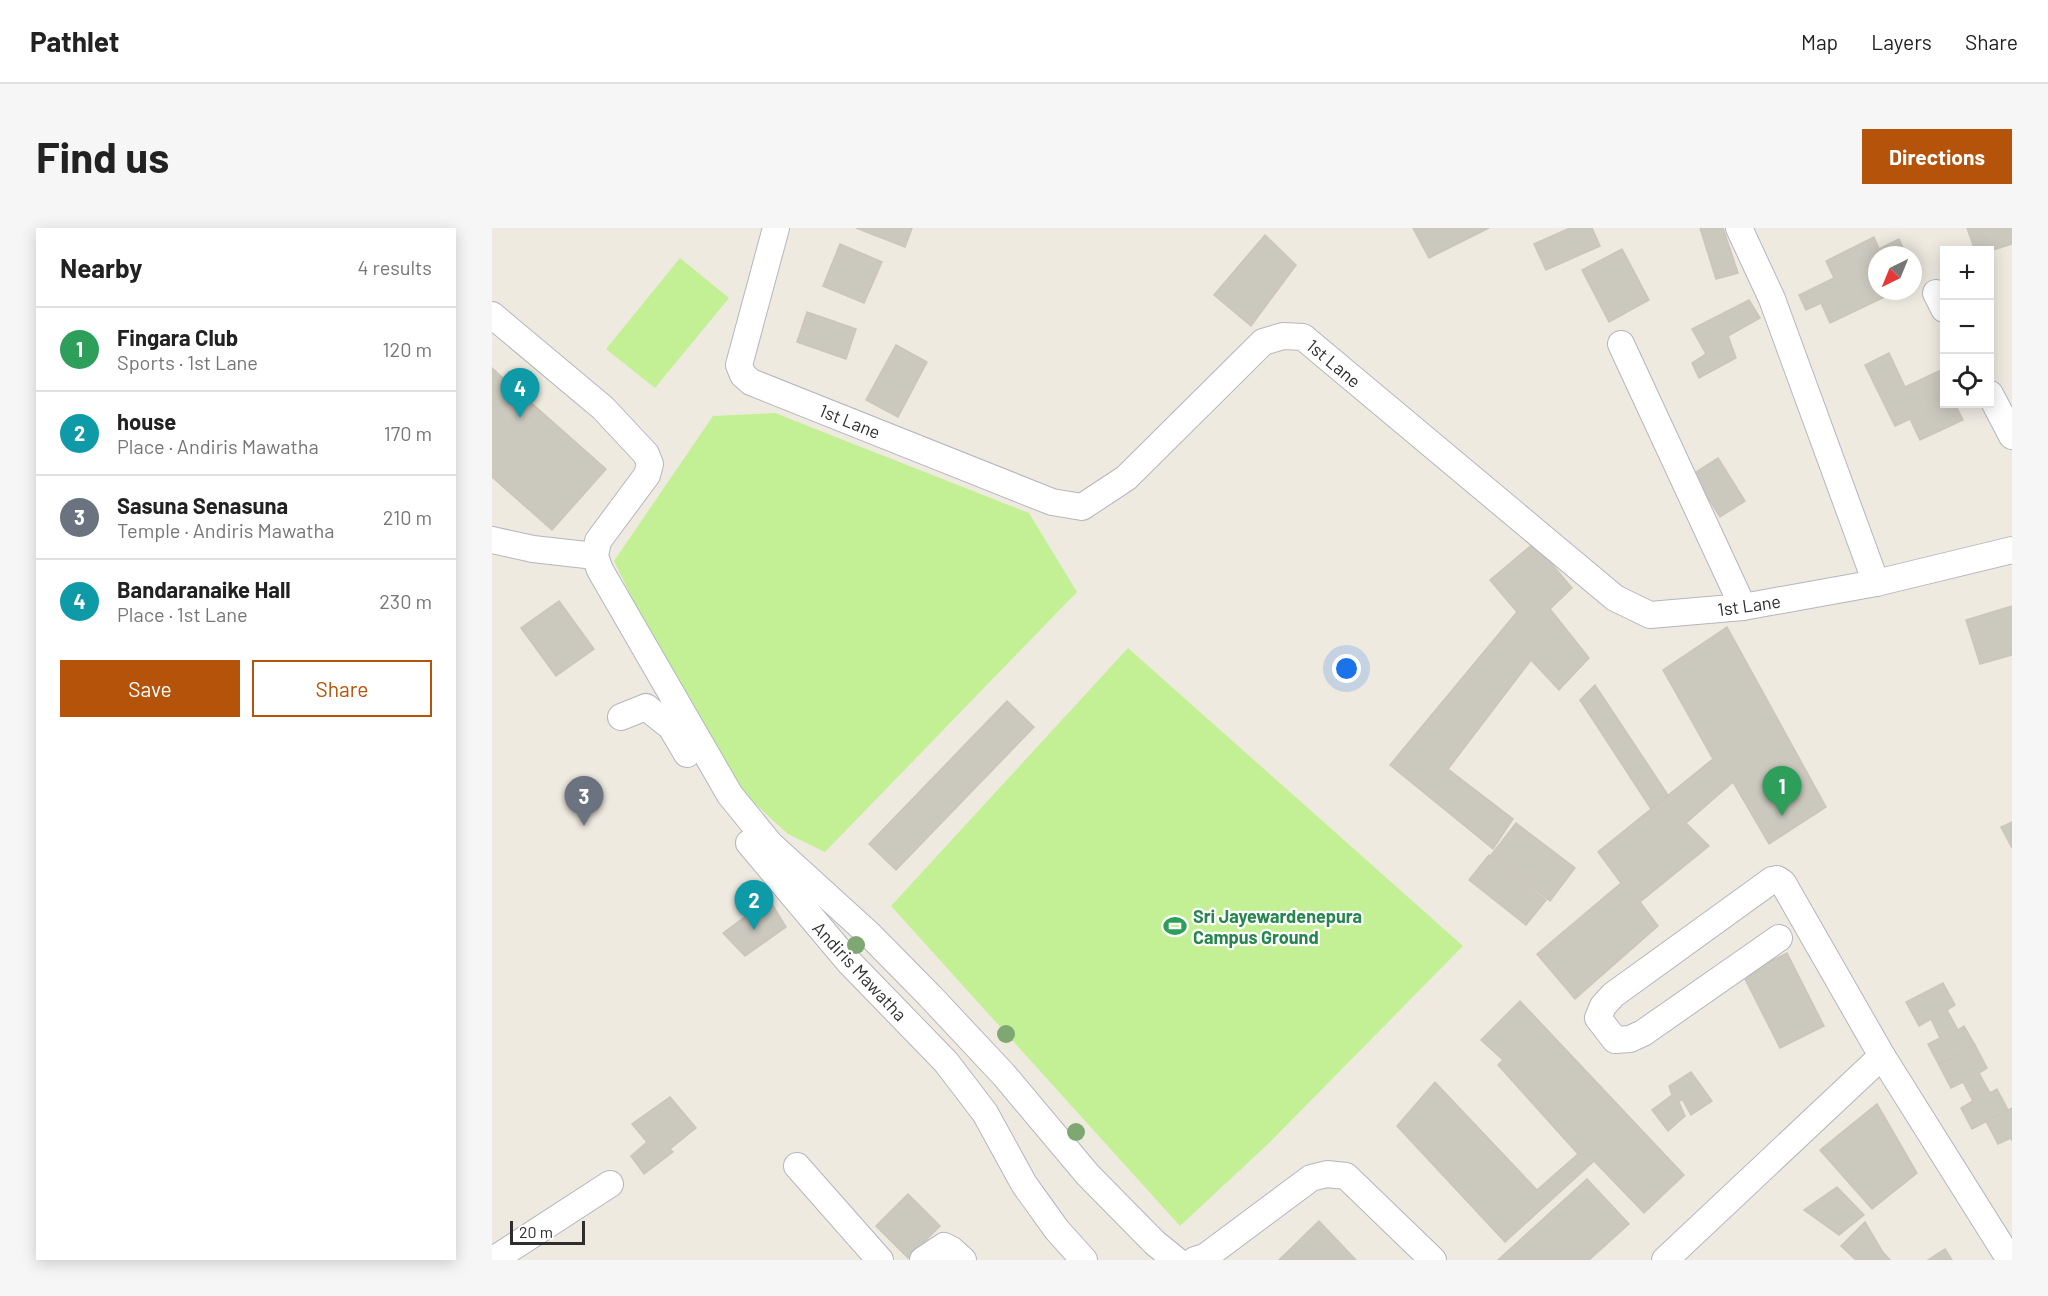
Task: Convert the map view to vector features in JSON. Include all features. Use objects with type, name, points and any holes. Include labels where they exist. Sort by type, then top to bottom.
[{"type":"street","name":"1st Lane","points":[[776,228],[739,365],[743,375],[751,382],[1052,502],[1083,507],[1126,478],[1263,342],[1283,336],[1303,337],[1615,598],[1650,615],[1743,608],[1876,583],[2012,550]]},
{"type":"street","points":[[1739,228],[1772,299],[1876,583]]},
{"type":"street","points":[[492,315],[603,408],[646,454],[650,464],[647,474],[598,541],[595,556],[600,570],[730,795],[770,844],[870,935],[930,996],[1004,1076],[1088,1176],[1155,1243],[1176,1260]]},
{"type":"street","points":[[1622,344],[1743,608]]},
{"type":"street","points":[[1994,403],[2012,436]]},
{"type":"street","points":[[492,540],[532,549],[595,556]]},
{"type":"street","name":"Andiris Mawatha","points":[[621,717],[646,707],[671,727],[724,813],[849,962],[946,1062],[968,1089],[985,1113],[1024,1184],[1057,1230],[1084,1260]]},
{"type":"street","points":[[1779,938],[1643,1033],[1630,1039],[1615,1040],[1598,1018],[1603,1006],[1613,995],[1772,880],[1777,879],[1782,883],[1882,1056],[2009,1259]]},
{"type":"street","points":[[1665,1260],[1882,1056]]},
{"type":"street","points":[[797,1166],[880,1260]]},
{"type":"street","points":[[1195,1260],[1205,1257],[1311,1178],[1327,1174],[1346,1176],[1432,1260]]},
{"type":"street","points":[[494,1260],[610,1184]]},
{"type":"street","points":[[924,1260],[944,1246],[963,1260]]},
{"type":"green space","points":[[680,258],[729,298],[655,388],[606,349]]},
{"type":"green space","points":[[775,413],[1029,513],[1077,592],[825,852],[788,834],[742,792],[647,629],[614,561],[713,416]]},
{"type":"green space","name":"Sri Jayewardenepura Campus Ground","points":[[1128,648],[1463,946],[1268,1144],[1180,1226],[891,906]]},
{"type":"building","points":[[856,228],[912,228],[905,247]]},
{"type":"building","points":[[1413,228],[1489,228],[1429,258]]},
{"type":"building","points":[[1570,228],[1592,228],[1600,246],[1546,270],[1534,244]]},
{"type":"building","points":[[1700,228],[1723,228],[1738,273],[1716,279]]},
{"type":"building","points":[[1967,228],[2012,228],[2012,244],[1994,250],[1994,246],[1974,246]]},
{"type":"building","points":[[1265,235],[1296,265],[1251,326],[1214,295]]},
{"type":"building","points":[[1874,237],[1878,246],[1868,246],[1868,300],[1878,300],[1830,323],[1821,303],[1806,310],[1799,295],[1834,278],[1826,261]]},
{"type":"building","points":[[1899,239],[1902,246],[1885,246]]},
{"type":"building","points":[[840,244],[882,262],[864,303],[823,286]]},
{"type":"building","points":[[1622,249],[1649,300],[1609,322],[1582,270]]},
{"type":"building","points":[[1749,300],[1760,318],[1728,336],[1736,358],[1699,378],[1692,363],[1706,354],[1692,329]]},
{"type":"building","points":[[807,312],[856,329],[846,359],[797,342]]},
{"type":"building","points":[[896,345],[927,362],[898,417],[866,400]]},
{"type":"building","points":[[1889,353],[1905,387],[1939,371],[1940,408],[1957,408],[1963,420],[1920,440],[1910,419],[1895,426],[1865,365]]},
{"type":"building","points":[[492,368],[606,469],[552,530],[492,477]]},
{"type":"building","points":[[1718,458],[1745,501],[1720,517],[1693,474]]},
{"type":"building","points":[[1534,543],[1572,588],[1550,609],[1589,658],[1559,690],[1531,660],[1448,769],[1513,819],[1493,849],[1390,765],[1517,612],[1490,580]]},
{"type":"building","points":[[559,601],[594,649],[556,676],[521,628]]},
{"type":"building","points":[[2012,606],[2012,655],[1980,664],[1966,620]]},
{"type":"building","points":[[1727,627],[1826,807],[1769,844],[1733,782],[1686,823],[1709,846],[1640,902],[1658,926],[1575,999],[1537,954],[1621,883],[1598,852],[1713,759],[1663,670]]},
{"type":"building","points":[[1595,685],[1668,795],[1651,809],[1580,700]]},
{"type":"building","points":[[1007,701],[1034,727],[896,870],[869,844]]},
{"type":"building","points":[[2012,822],[2012,848],[2001,827]]},
{"type":"building","points":[[1516,823],[1575,868],[1550,901],[1491,855]]},
{"type":"building","points":[[1489,855],[1546,900],[1526,925],[1469,880]]},
{"type":"building","points":[[769,899],[786,927],[745,956],[723,933]]},
{"type":"building","points":[[1787,953],[1824,1026],[1780,1048],[1743,975]]},
{"type":"building","points":[[1943,983],[1955,1005],[1947,1010],[1958,1030],[1964,1026],[1975,1045],[1939,1065],[1928,1044],[1940,1038],[1931,1019],[1919,1026],[1906,1002]]},
{"type":"building","points":[[1520,1001],[1684,1175],[1644,1213],[1594,1161],[1505,1242],[1397,1126],[1435,1082],[1537,1190],[1578,1154],[1498,1065],[1503,1060],[1481,1040]]},
{"type":"building","points":[[1975,1045],[1987,1068],[1979,1073],[1990,1093],[1997,1089],[2008,1110],[1972,1129],[1961,1108],[1973,1101],[1963,1082],[1951,1088],[1939,1065]]},
{"type":"building","points":[[1691,1072],[1712,1101],[1691,1115],[1682,1099],[1679,1102],[1685,1116],[1668,1131],[1652,1110],[1672,1095],[1669,1086]]},
{"type":"building","points":[[670,1097],[696,1128],[670,1149],[673,1152],[644,1174],[631,1156],[647,1142],[632,1124]]},
{"type":"building","points":[[1877,1104],[1917,1173],[1872,1209],[1820,1150]]},
{"type":"building","points":[[2012,1108],[2012,1141],[2011,1138],[1998,1144],[1986,1121]]},
{"type":"building","points":[[1587,1179],[1629,1224],[1589,1260],[1498,1260]]},
{"type":"building","points":[[1837,1187],[1864,1215],[1839,1235],[1804,1210]]},
{"type":"building","points":[[908,1194],[940,1226],[908,1258],[876,1226]]},
{"type":"building","points":[[1319,1221],[1356,1260],[1279,1260]]},
{"type":"building","points":[[1865,1222],[1890,1260],[1856,1260],[1841,1246]]},
{"type":"building","points":[[1945,1249],[1952,1260],[1928,1260]]},
{"type":"place","name":"Bandaranaike Hall","points":[[520,418]]},
{"type":"place","name":"Fingara Club","points":[[1782,816]]},
{"type":"place","name":"Sasuna Senasuna","points":[[584,826]]},
{"type":"place","name":"Sri Jayewardenepura Campus Ground","points":[[1175,926]]},
{"type":"place","name":"house","points":[[754,930]]}]
